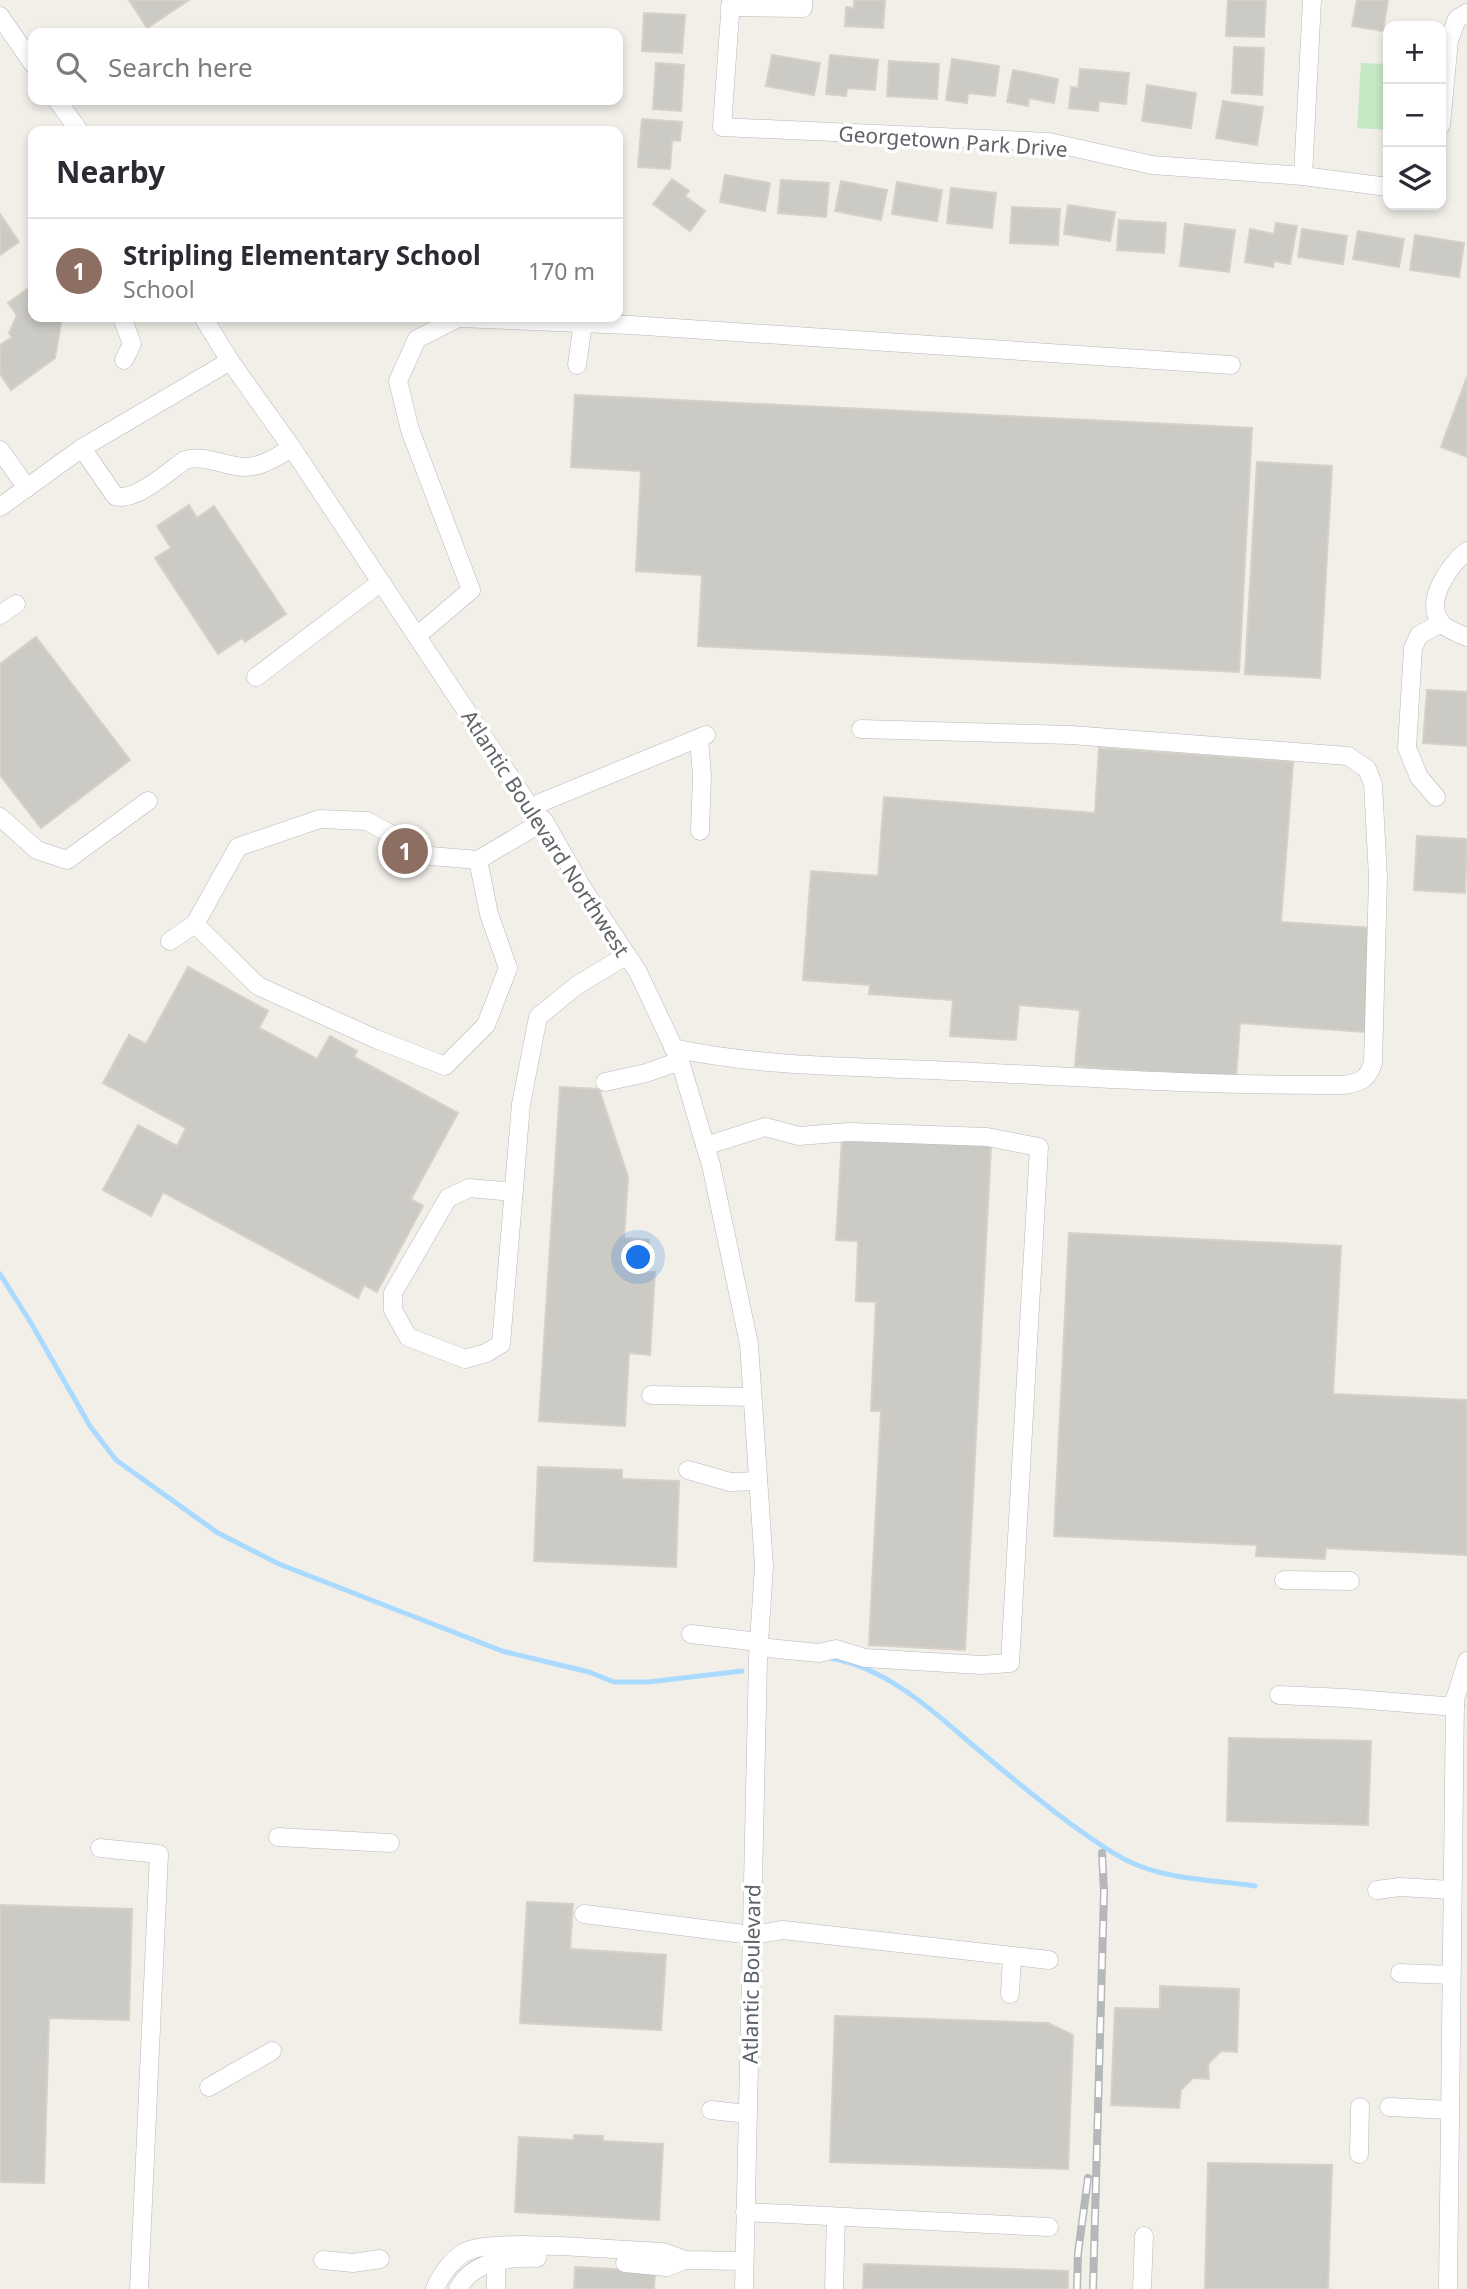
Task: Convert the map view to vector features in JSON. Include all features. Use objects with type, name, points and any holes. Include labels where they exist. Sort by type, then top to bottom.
[{"type":"street","name":"Georgetown Park Drive","points":[[803,0],[803,8],[730,3],[722,127],[1049,142],[1152,165],[1303,176]]},
{"type":"street","points":[[1312,0],[1303,176],[1383,186]]},
{"type":"street","points":[[1445,84],[1449,40],[1457,19],[1467,11]]},
{"type":"street","points":[[0,16],[28,57]]},
{"type":"street","points":[[61,105],[75,126]]},
{"type":"street","points":[[124,322],[132,345],[124,360]]},
{"type":"street","name":"Atlantic Boulevard Northwest","points":[[206,322],[530,807],[544,821],[583,889],[638,972],[676,1054],[705,1146],[749,1344],[764,1566],[758,1649]]},
{"type":"street","points":[[417,636],[471,590],[410,430],[398,381],[417,339],[450,322]]},
{"type":"street","points":[[573,322],[1231,365]]},
{"type":"street","points":[[577,365],[583,323]]},
{"type":"street","points":[[0,507],[82,448],[230,361]]},
{"type":"street","points":[[82,448],[115,496],[121,498],[133,496],[185,460],[195,457],[247,467],[261,464],[292,448]]},
{"type":"street","points":[[0,450],[27,488]]},
{"type":"street","points":[[1467,551],[1446,574],[1435,609],[1441,623],[1467,638]]},
{"type":"street","points":[[256,677],[381,582]]},
{"type":"street","points":[[0,615],[16,604]]},
{"type":"street","points":[[1436,797],[1419,777],[1408,748],[1408,723],[1413,649],[1419,635],[1441,623]]},
{"type":"street","points":[[605,1082],[646,1073],[676,1054],[784,1064],[1162,1083],[1344,1085],[1363,1082],[1369,1075],[1374,1049],[1378,877],[1373,784],[1367,769],[1358,761],[1348,756],[1071,735],[861,729]]},
{"type":"street","points":[[530,807],[703,736],[700,831]]},
{"type":"street","points":[[0,817],[37,850],[67,860],[148,801]]},
{"type":"street","points":[[170,941],[195,923],[238,847],[320,819],[367,821],[431,856],[478,860],[544,821]]},
{"type":"street","points":[[195,923],[258,986],[376,1039],[445,1066],[486,1025],[508,968],[489,914],[478,860]]},
{"type":"street","points":[[514,1192],[469,1188],[448,1198],[393,1293],[393,1310],[408,1337],[466,1359],[486,1353],[500,1344],[514,1192],[520,1104],[538,1017],[576,986],[627,955]]},
{"type":"street","points":[[691,1634],[758,1649],[819,1653],[836,1649],[865,1658],[981,1665],[1010,1663],[1039,1147],[973,1137],[849,1132],[799,1136],[765,1126],[705,1146]]},
{"type":"street","points":[[651,1395],[752,1396]]},
{"type":"street","points":[[688,1470],[730,1482],[758,1481]]},
{"type":"street","points":[[1284,1580],[1350,1581]]},
{"type":"street","name":"Atlantic Boulevard","points":[[744,2289],[758,1649]]},
{"type":"street","points":[[1448,2289],[1452,1890],[1460,1870],[1455,1699],[1467,1661]]},
{"type":"street","points":[[1279,1695],[1455,1707]]},
{"type":"street","points":[[278,1837],[390,1843]]},
{"type":"street","points":[[100,1848],[159,1854],[139,2289]]},
{"type":"street","points":[[1377,1891],[1401,1887],[1452,1890]]},
{"type":"street","points":[[584,1914],[752,1935],[783,1930],[1049,1960]]},
{"type":"street","points":[[1010,1993],[1012,1956]]},
{"type":"street","points":[[1400,1973],[1451,1975]]},
{"type":"street","points":[[209,2087],[272,2051]]},
{"type":"street","points":[[1359,2154],[1360,2107]]},
{"type":"street","points":[[1390,2107],[1449,2110]]},
{"type":"street","points":[[711,2110],[748,2114]]},
{"type":"street","points":[[746,2212],[1049,2227]]},
{"type":"street","points":[[834,2289],[836,2217]]},
{"type":"street","points":[[1448,2234],[1467,2235]]},
{"type":"street","points":[[1142,2289],[1144,2236]]},
{"type":"street","points":[[435,2289],[439,2277],[465,2252],[496,2252],[517,2257],[643,2263],[667,2267],[685,2259],[744,2261]]},
{"type":"street","points":[[458,2289],[464,2277],[496,2252]]},
{"type":"street","points":[[496,2252],[496,2289]]},
{"type":"street","points":[[323,2260],[353,2263],[380,2259]]},
{"type":"green space","points":[[1361,63],[1383,64],[1383,130],[1357,128]]},
{"type":"building","points":[[129,0],[189,0],[147,28]]},
{"type":"building","points":[[854,0],[885,0],[883,28],[845,26],[846,7],[854,8]]},
{"type":"building","points":[[1228,0],[1266,0],[1264,37],[1226,36]]},
{"type":"building","points":[[1357,0],[1388,0],[1383,31],[1352,26]]},
{"type":"building","points":[[644,13],[685,15],[682,53],[642,51]]},
{"type":"building","points":[[1234,47],[1264,48],[1262,95],[1232,93]]},
{"type":"building","points":[[772,55],[820,63],[814,95],[766,86]]},
{"type":"building","points":[[830,55],[878,60],[875,90],[847,88],[846,96],[826,94]]},
{"type":"building","points":[[952,59],[999,66],[995,96],[968,93],[967,103],[946,100]]},
{"type":"building","points":[[889,61],[939,64],[937,99],[887,96]]},
{"type":"building","points":[[656,63],[684,65],[681,111],[653,109]]},
{"type":"building","points":[[1080,69],[1129,73],[1126,104],[1099,101],[1098,111],[1069,108],[1071,87],[1078,88]]},
{"type":"building","points":[[1013,70],[1058,79],[1054,103],[1029,98],[1028,106],[1007,102]]},
{"type":"building","points":[[1147,85],[1196,93],[1191,128],[1142,121]]},
{"type":"building","points":[[1223,101],[1263,107],[1257,145],[1216,138]]},
{"type":"building","points":[[642,119],[682,122],[680,141],[672,140],[670,169],[638,167]]},
{"type":"building","points":[[725,175],[770,183],[765,211],[720,202]]},
{"type":"building","points":[[672,179],[689,191],[685,196],[705,211],[690,231],[653,204]]},
{"type":"building","points":[[781,180],[829,183],[826,217],[778,213]]},
{"type":"building","points":[[841,181],[887,190],[881,220],[835,211]]},
{"type":"building","points":[[897,182],[942,190],[937,221],[892,214]]},
{"type":"building","points":[[951,188],[996,193],[992,228],[947,223]]},
{"type":"building","points":[[1068,205],[1115,212],[1110,241],[1064,234]]},
{"type":"building","points":[[1012,207],[1060,209],[1058,245],[1010,243]]},
{"type":"building","points":[[0,214],[19,242],[0,255]]},
{"type":"building","points":[[1119,220],[1166,223],[1164,253],[1117,250]]},
{"type":"building","points":[[1276,223],[1297,226],[1290,264],[1274,261],[1273,267],[1245,262],[1250,229],[1274,234]]},
{"type":"building","points":[[1185,224],[1235,230],[1229,272],[1180,266]]},
{"type":"building","points":[[1302,229],[1347,236],[1343,264],[1298,257]]},
{"type":"building","points":[[1358,231],[1404,239],[1399,267],[1353,259]]},
{"type":"building","points":[[1415,235],[1464,243],[1459,277],[1410,270]]},
{"type":"building","points":[[28,289],[28,322],[61,322],[55,358],[11,390],[0,374],[0,345],[12,337],[9,333],[17,315],[8,303]]},
{"type":"building","points":[[1467,377],[1467,457],[1441,447]]},
{"type":"building","points":[[575,395],[1252,428],[1239,672],[698,646],[702,575],[636,571],[641,471],[571,467]]},
{"type":"building","points":[[1257,462],[1332,466],[1320,678],[1245,674]]},
{"type":"building","points":[[189,505],[197,518],[214,506],[286,614],[245,642],[242,638],[218,654],[155,558],[171,548],[157,526]]},
{"type":"building","points":[[36,637],[130,760],[41,828],[0,775],[0,664]]},
{"type":"building","points":[[1427,690],[1467,692],[1467,746],[1423,743]]},
{"type":"building","points":[[1099,748],[1293,762],[1281,922],[1373,928],[1365,1032],[1240,1023],[1236,1078],[1075,1066],[1080,1010],[1019,1005],[1016,1040],[950,1036],[953,1000],[869,994],[870,985],[803,980],[811,871],[878,876],[884,797],[1095,813]]},
{"type":"building","points":[[1417,836],[1467,839],[1465,893],[1414,890]]},
{"type":"building","points":[[188,967],[268,1011],[259,1028],[317,1059],[330,1036],[357,1051],[354,1057],[458,1113],[411,1199],[423,1206],[377,1292],[364,1285],[358,1298],[163,1192],[151,1216],[103,1190],[138,1125],[177,1146],[186,1128],[103,1083],[129,1035],[146,1044]]},
{"type":"building","points":[[560,1087],[599,1089],[628,1177],[624,1238],[649,1240],[647,1272],[655,1272],[650,1355],[629,1353],[625,1426],[539,1421]]},
{"type":"building","points":[[842,1139],[991,1146],[965,1650],[869,1645],[881,1411],[871,1411],[876,1302],[856,1301],[858,1241],[836,1240]]},
{"type":"building","points":[[1069,1233],[1341,1246],[1333,1394],[1467,1400],[1467,1555],[1326,1548],[1325,1559],[1256,1556],[1257,1545],[1054,1536]]},
{"type":"building","points":[[538,1467],[622,1470],[622,1479],[679,1481],[676,1567],[534,1561]]},
{"type":"building","points":[[1229,1738],[1371,1741],[1368,1825],[1227,1821]]},
{"type":"building","points":[[527,1902],[573,1904],[570,1949],[666,1955],[661,2030],[520,2023]]},
{"type":"building","points":[[0,1905],[132,1909],[129,2020],[49,2018],[44,2183],[0,2182]]},
{"type":"building","points":[[1160,1986],[1239,1989],[1237,2052],[1221,2051],[1208,2064],[1209,2079],[1193,2078],[1181,2090],[1179,2108],[1111,2105],[1115,2008],[1160,2009]]},
{"type":"building","points":[[835,2016],[1048,2023],[1073,2035],[1068,2169],[830,2162]]},
{"type":"building","points":[[574,2135],[603,2136],[603,2141],[663,2144],[659,2220],[515,2212],[519,2137],[574,2140]]},
{"type":"building","points":[[1208,2163],[1332,2165],[1328,2289],[1205,2289]]},
{"type":"building","points":[[864,2264],[1068,2271],[1068,2289],[863,2289]]},
{"type":"building","points":[[575,2267],[655,2271],[654,2289],[574,2289]]},
{"type":"waterway","points":[[0,1274],[90,1426],[116,1460],[218,1533],[279,1564],[502,1651],[589,1672],[614,1682],[648,1682],[742,1671]]},
{"type":"waterway","points":[[830,1658],[867,1669],[900,1688],[932,1710],[1054,1811],[1122,1858],[1145,1868],[1176,1876],[1255,1886]]},
{"type":"railway","points":[[1093,2289],[1104,1892],[1102,1853]]},
{"type":"railway","points":[[1077,2289],[1078,2253],[1088,2178]]},
{"type":"place","name":"Stripling Elementary School","points":[[405,851]]}]
